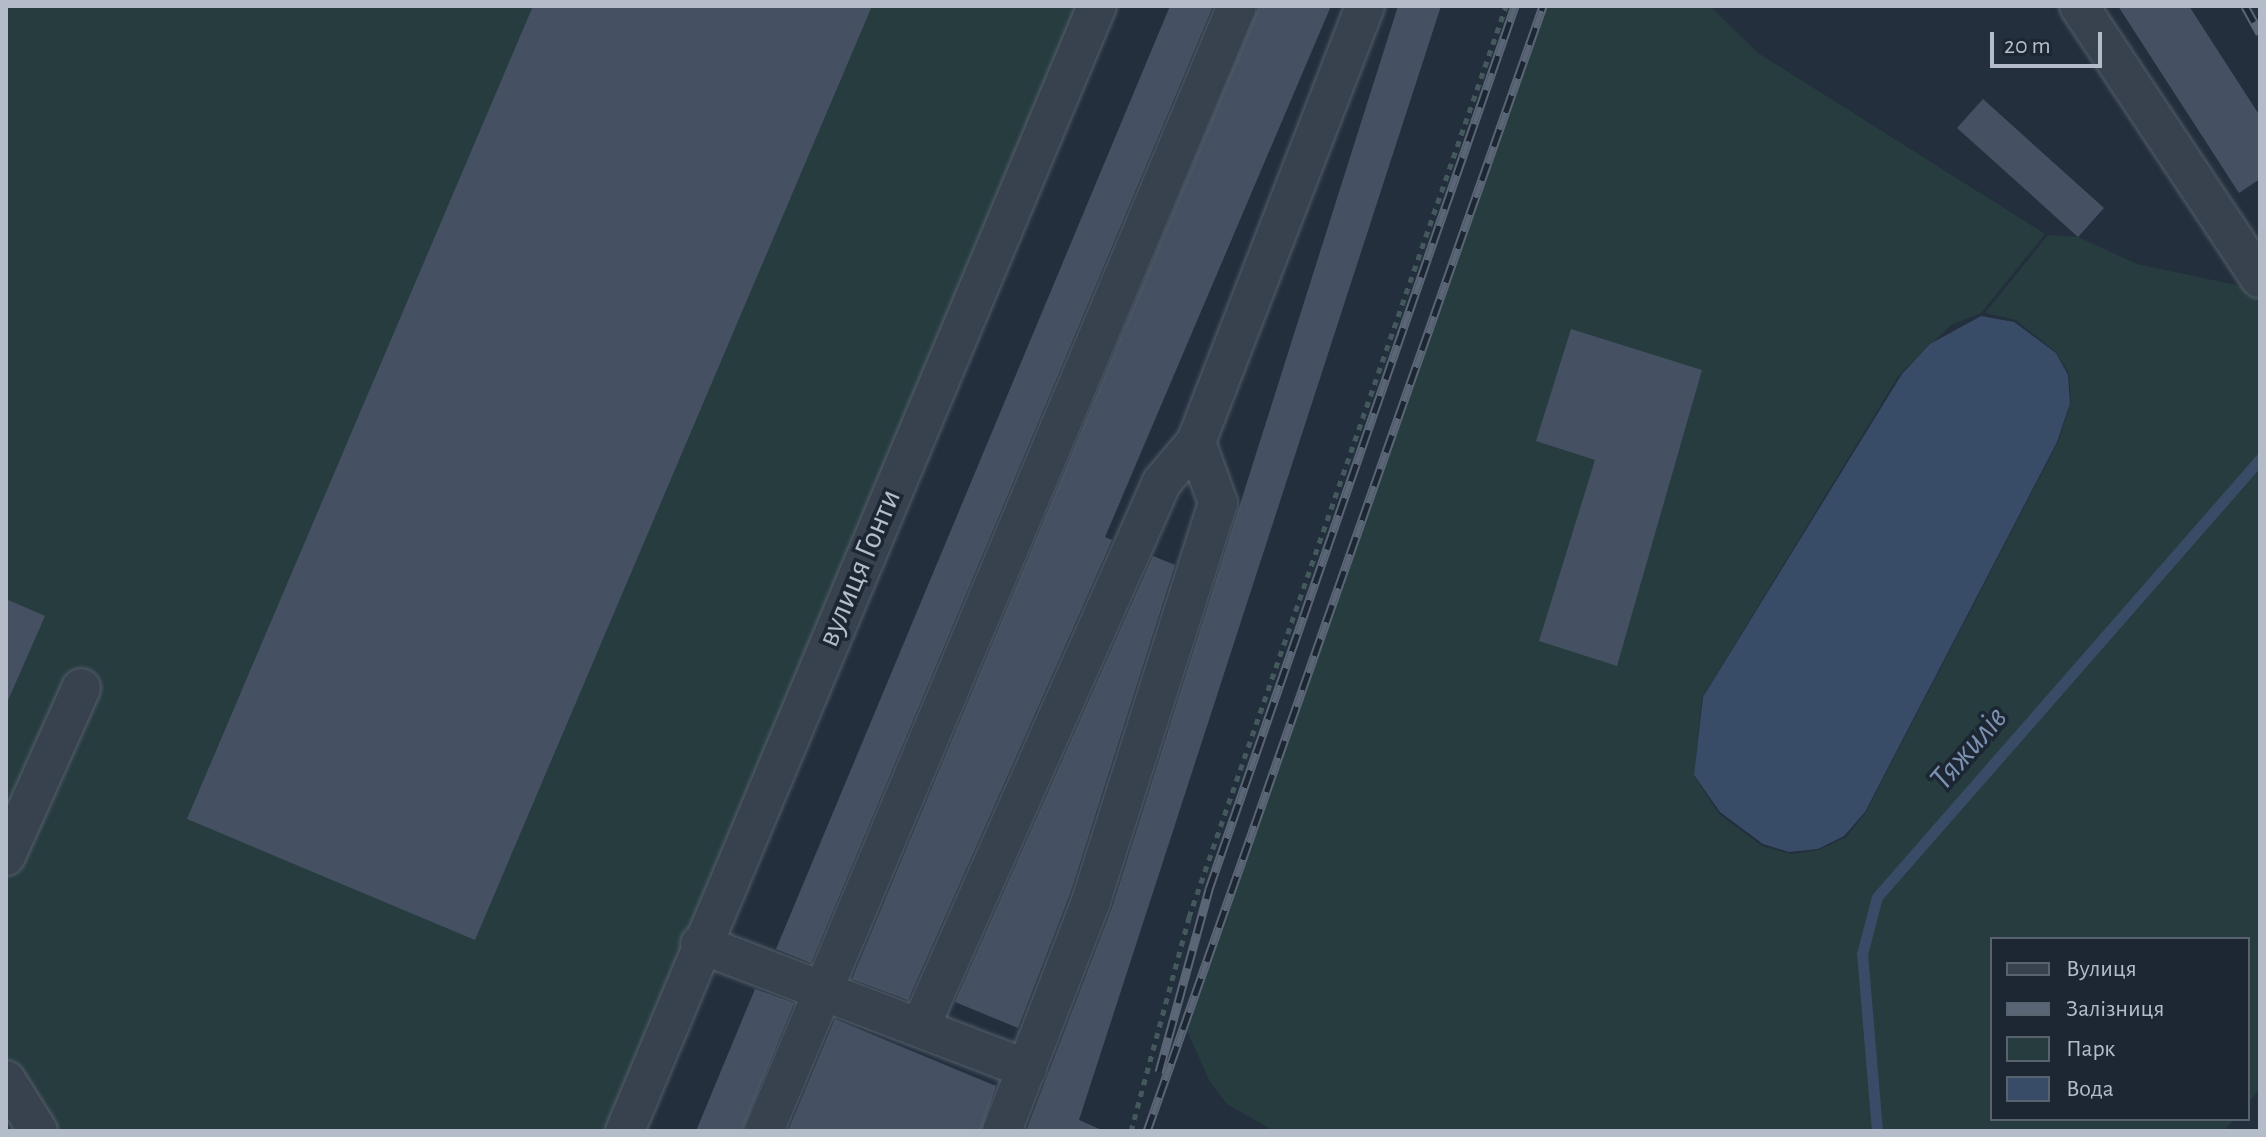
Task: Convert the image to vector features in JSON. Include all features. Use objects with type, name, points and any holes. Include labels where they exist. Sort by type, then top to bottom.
[{"type":"street","name":"вулиця Гонти","points":[[625,1131],[700,944],[1097,6]]},
{"type":"street","points":[[764,1131],[1237,6]]},
{"type":"street","points":[[921,1025],[1162,482],[1196,442],[1365,6]]},
{"type":"street","points":[[2079,6],[2260,278]]},
{"type":"street","points":[[1002,1131],[1091,901],[1218,503],[1196,442]]},
{"type":"street","points":[[6,856],[81,688]]},
{"type":"street","points":[[700,944],[821,993],[921,1025],[1027,1069]]},
{"type":"street","points":[[6,1080],[38,1131]]},
{"type":"path","points":[[1131,1131],[1194,902],[1506,6]]},
{"type":"green space","points":[[6,6],[1097,6],[625,1131],[6,1131]]},
{"type":"green space","points":[[1543,6],[1710,6],[1758,53],[2045,234],[1981,313],[1951,325],[1899,375],[1702,698],[1694,776],[1719,814],[1762,846],[1791,854],[1819,850],[1846,837],[1866,812],[2058,442],[2071,401],[2069,374],[2056,352],[2016,320],[1985,313],[2048,235],[2078,237],[2137,264],[2260,290],[2260,1089],[2250,1101],[2250,937],[1990,937],[1990,1121],[2232,1121],[2224,1131],[1274,1131],[1227,1104],[1210,1082],[1185,1026]]},
{"type":"water","points":[[1981,316],[2014,322],[2056,353],[2068,375],[2070,403],[2057,442],[1865,812],[1844,836],[1818,849],[1789,852],[1763,844],[1720,812],[1694,775],[1703,697],[1902,374],[1930,344]]},
{"type":"building","points":[[533,6],[872,6],[475,940],[187,819]]},
{"type":"building","points":[[1170,6],[1213,6],[811,963],[776,949]]},
{"type":"building","points":[[1259,6],[1331,6],[1105,537],[1112,540],[908,1000],[852,979]]},
{"type":"building","points":[[1398,6],[1441,6],[1079,1120],[1104,1131],[1026,1131],[1112,908]]},
{"type":"building","points":[[2118,6],[2189,6],[2260,116],[2260,179],[2239,193]]},
{"type":"building","points":[[1983,99],[2104,208],[2078,237],[1957,128]]},
{"type":"building","points":[[1571,329],[1702,370],[1617,666],[1539,641],[1595,460],[1536,441]]},
{"type":"building","points":[[1153,556],[1175,565],[1070,894],[1018,1028],[955,1002]]},
{"type":"building","points":[[6,599],[45,616],[6,705]]},
{"type":"building","points":[[755,989],[794,1003],[742,1131],[696,1131]]},
{"type":"building","points":[[835,1019],[996,1086],[981,1131],[788,1131]]},
{"type":"waterway","name":"Тяжилів","points":[[1877,1131],[1862,954],[1877,897],[2260,459]]},
{"type":"railway","points":[[1159,1072],[1209,889],[1515,6]]},
{"type":"railway","points":[[1147,1131],[1543,6]]},
{"type":"railway","points":[[2245,6],[2260,33]]}]
